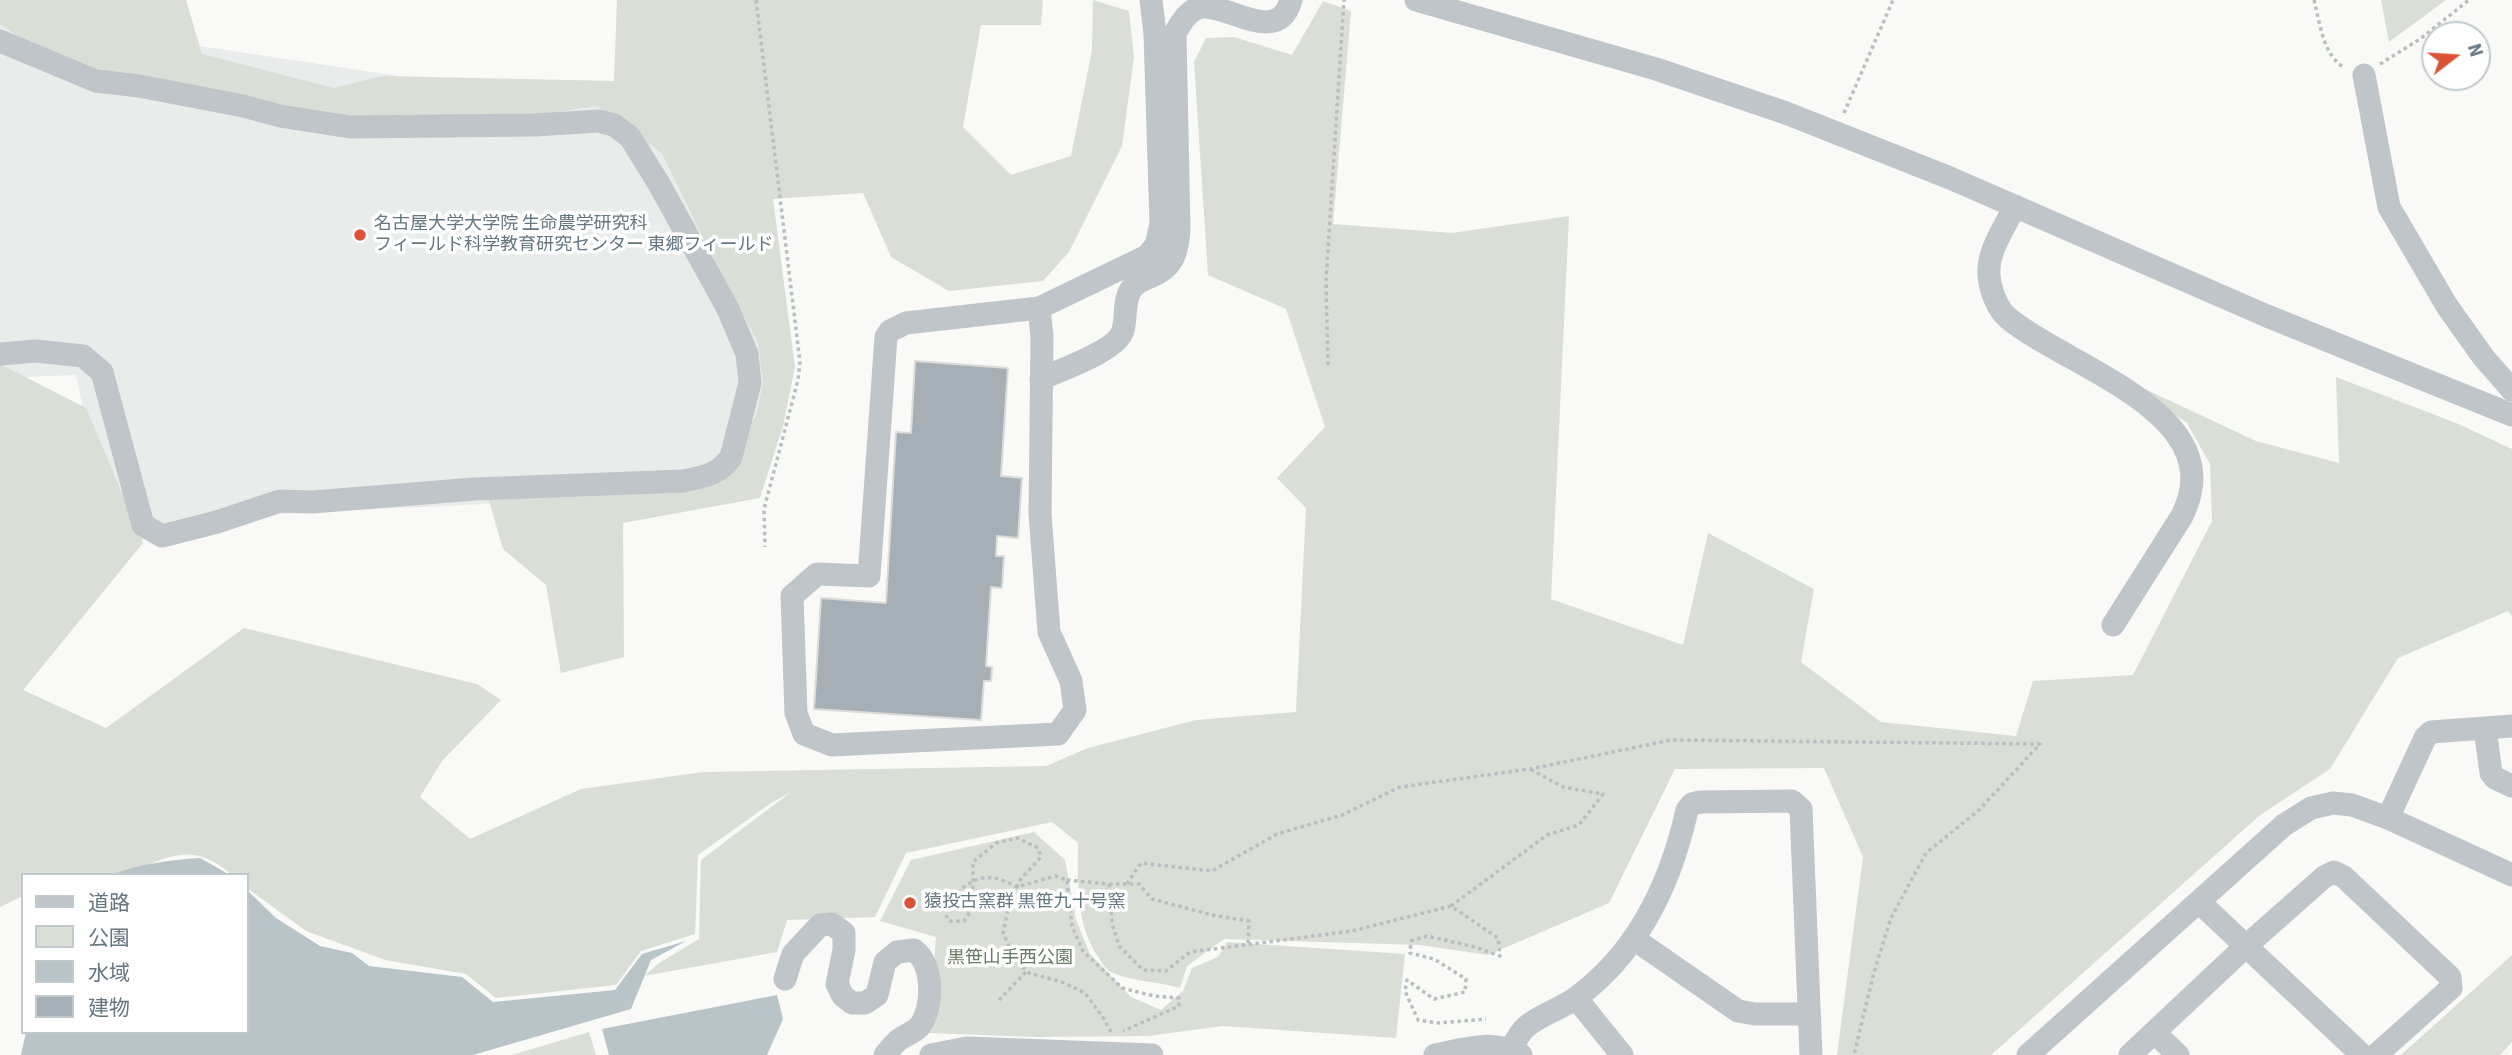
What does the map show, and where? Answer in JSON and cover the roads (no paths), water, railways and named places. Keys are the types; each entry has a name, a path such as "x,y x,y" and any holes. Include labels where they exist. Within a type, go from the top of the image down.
{"street":[{"path":"1039,308 1042,336 1040,514 1049,632 1071,681 1075,710 1058,734 832,745 804,734 796,713 792,596 817,574 869,576 886,337 890,331 906,323 1039,308 1147,256 1156,245 1161,224 1155,22 1151,0"},
{"path":"1041,379 1097,354 1119,339 1123,332 1128,295 1133,287 1165,270 1175,257 1179,231 1175,33 1182,22 1190,12 1201,7 1268,22 1281,15 1289,7 1291,0"},
{"path":"1416,0 1656,69 1835,132 2015,206 2267,316 2512,415"},
{"path":"0,41 96,81 139,86 280,116 350,127 535,125 598,121 614,125 630,137 728,309 747,354 750,383 731,457 716,473 704,477 682,481 475,489 312,502 280,501 162,536 143,525 102,372 83,356 36,351 0,354"},
{"path":"2364,75 2389,207 2447,306 2484,358 2512,390"},
{"path":"2015,206 1992,254 1989,272 1993,293 2006,317 2147,407 2177,432 2186,448 2192,471 2190,499 2182,516 2113,625"},
{"path":"2388,818 2429,734 2435,731 2512,726"},
{"path":"2486,728 2491,773 2495,778 2512,786"},
{"path":"1435,1055 1490,1045 1516,1052 1526,1026 1576,998 1604,973 1634,939 1670,872 1690,805 1700,802 1795,802 1801,809 1811,1055"},
{"path":"2028,1055 2284,825 2311,808 2342,803 2388,818 2512,875"},
{"path":"2130,1055 2246,946 2324,877 2334,872 2340,874 2450,977 2452,984 2451,988 2376,1055"},
{"path":"2199,902 2362,1055"},
{"path":"785,979 793,954 820,925 832,924 844,933 844,950 837,984 843,996 852,1003 865,1003 877,995 885,962 897,952 914,950 922,956 928,971 929,1008 918,1028 897,1041 885,1055"},
{"path":"1634,939 1738,1011 1755,1014 1809,1014"},
{"path":"1576,998 1622,1055"},
{"path":"2155,1033 2178,1055"},
{"path":"931,1055 967,1048 1118,1045 1152,1055"}],"water":[{"path":"200,858 226,873 116,873 155,863"},
{"path":"248,891 276,918 320,946 352,953 369,966 462,977 493,1002 615,990 642,954 686,941 651,960 631,1009 473,1055 21,1055 26,1034 248,1034"},
{"path":"777,995 783,1019 767,1055 609,1055 602,1029"}],"place":[{"name":"名古屋大学大学院 生命農学研究科 フィールド科学教育研究センター 東郷フィールド","path":"360,235"},
{"name":"猿投古窯群 黒笹九十号窯","path":"910,903"}],"park label":[{"name":"黒笹山手西公園","path":"1010,959"}]}
